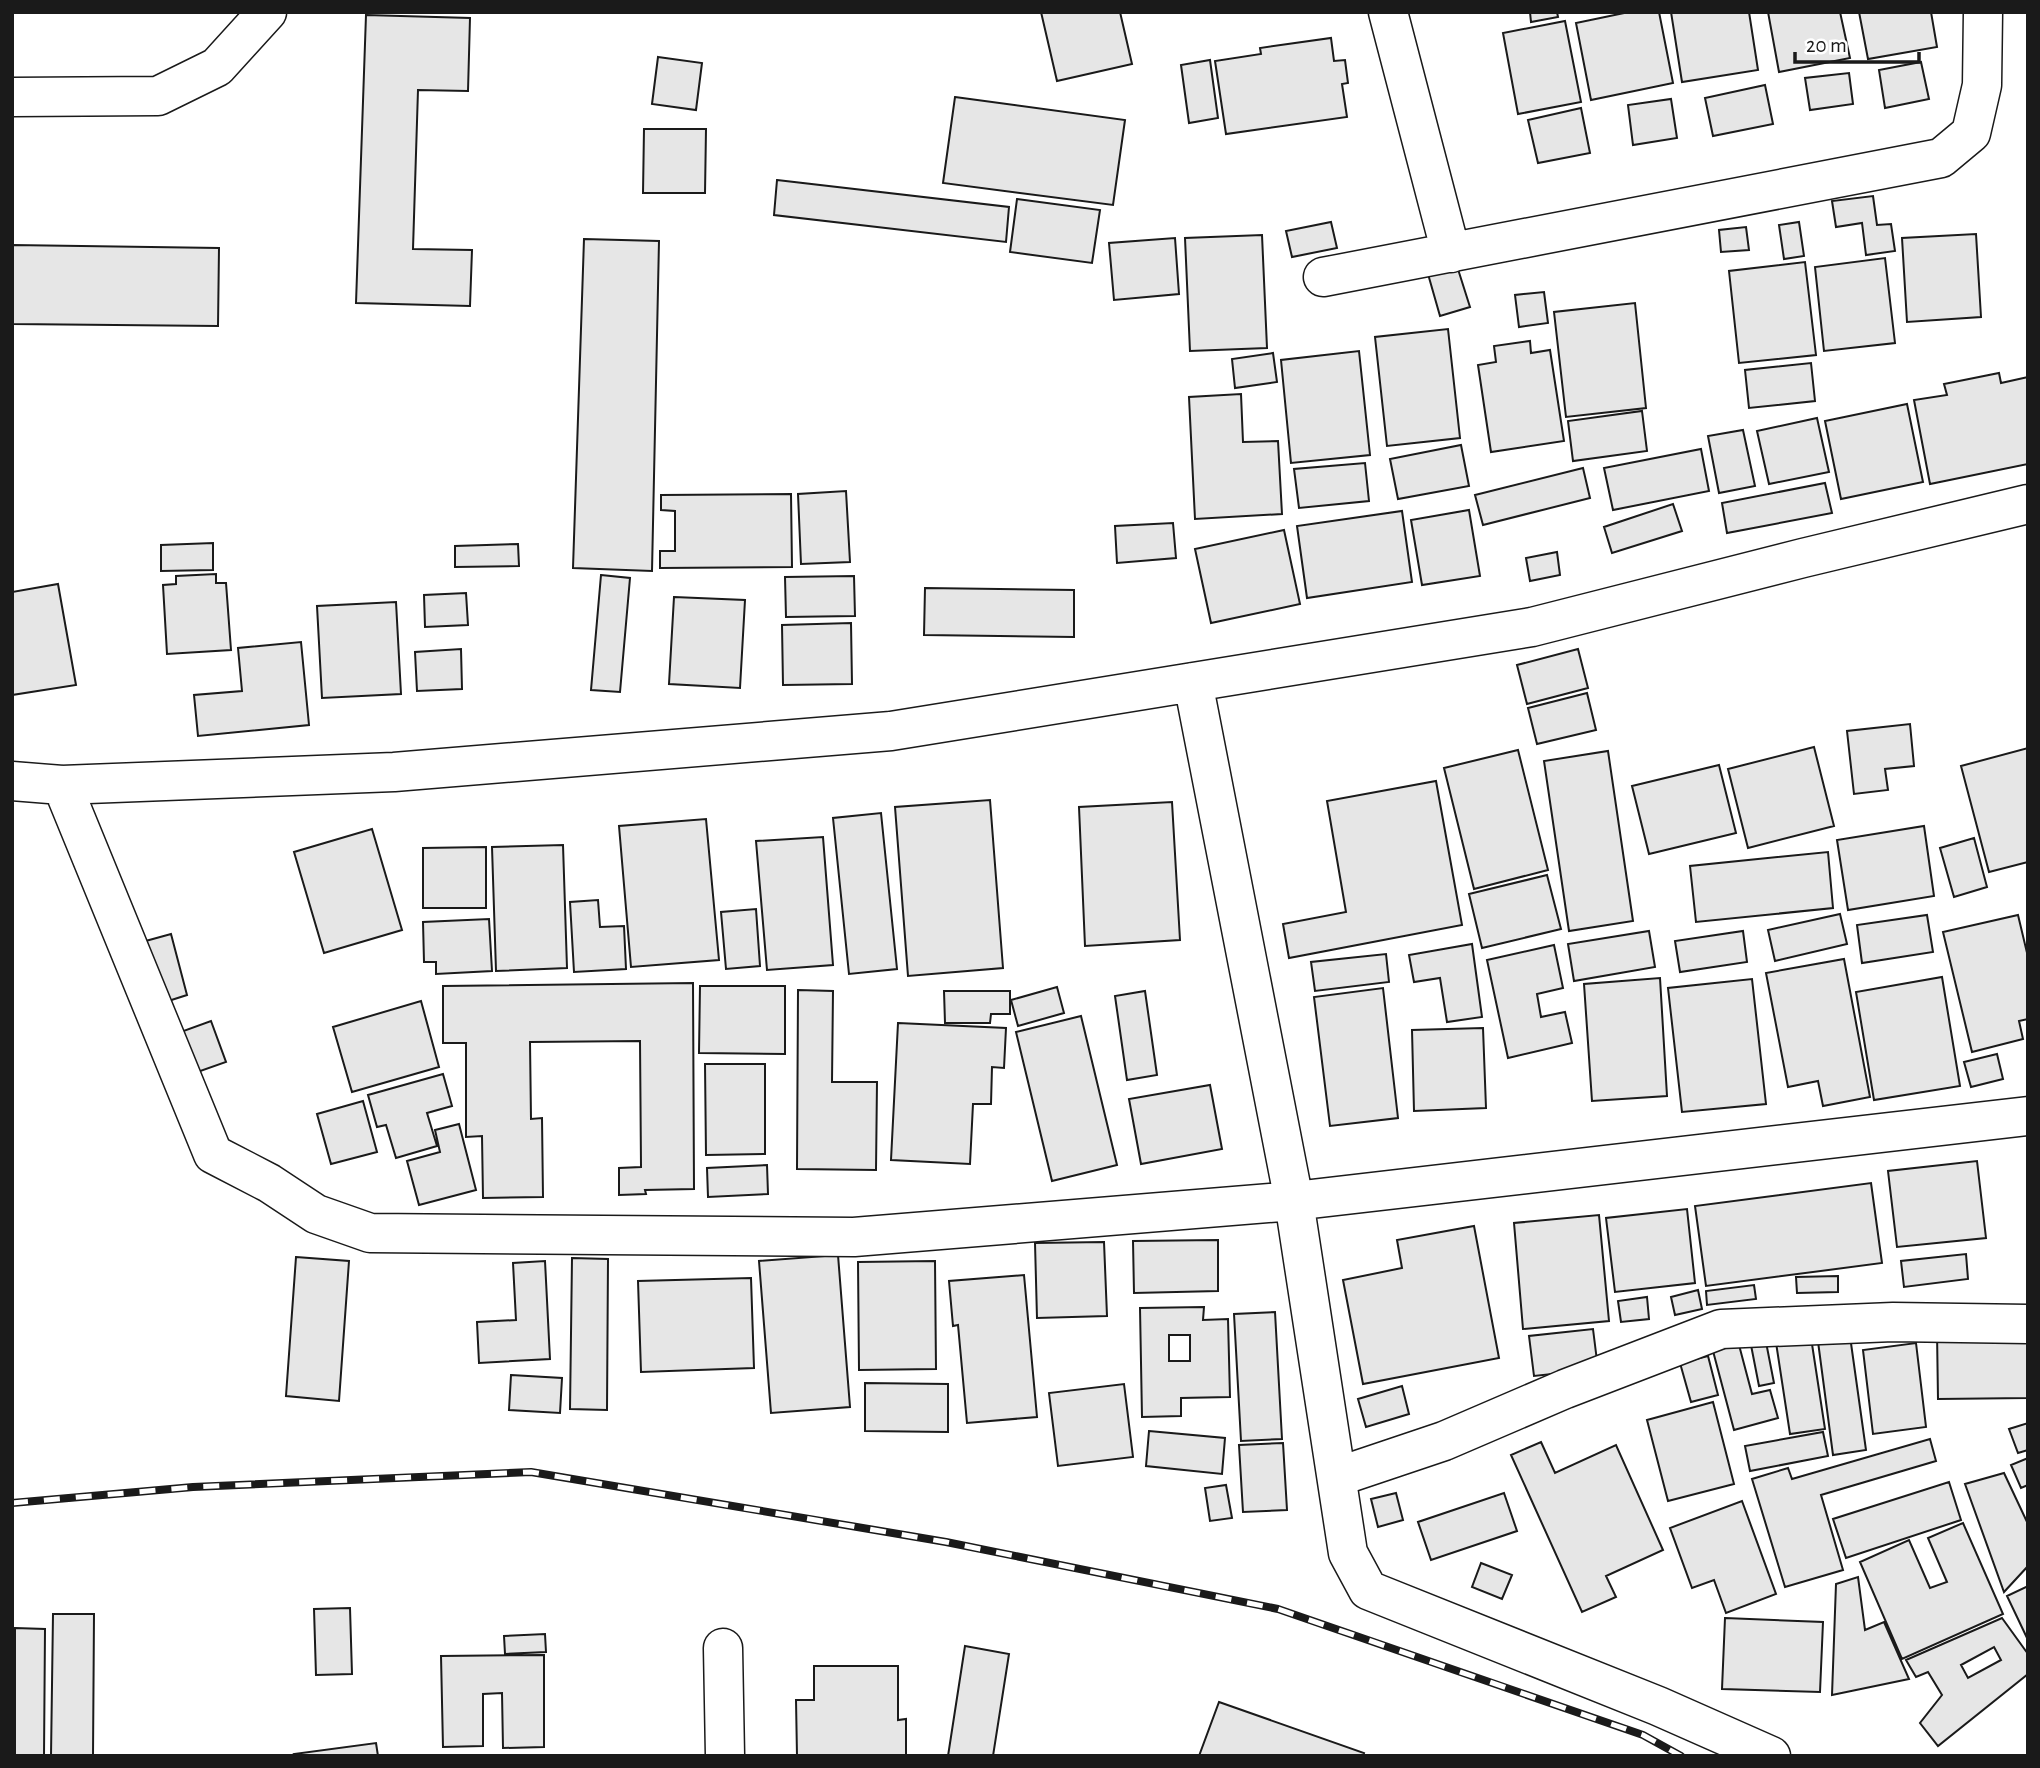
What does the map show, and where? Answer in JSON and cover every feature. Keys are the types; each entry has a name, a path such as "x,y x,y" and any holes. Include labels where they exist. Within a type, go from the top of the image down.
{"street":[{"path":"12,97 158,96 217,67 267,12"},
{"path":"1388,12 1451,253"},
{"path":"1323,277 1941,158 1971,133 1982,85 1983,12"},
{"path":"12,780 62,785 394,772 891,731 1532,627 2028,504"},
{"path":"1193,682 1294,1202 1349,1553 1368,1590 1658,1706 1771,1756"},
{"path":"62,785 213,1154 269,1183 316,1214 370,1233 854,1237 1294,1202 2028,1116"},
{"path":"1336,1477 1444,1441 1721,1329 1894,1322 2028,1324"},
{"path":"723,1648 725,1756"}],"building":[{"path":"1041,12 1120,12 1132,64 1057,81"},
{"path":"1530,12 1557,12 1558,17 1531,22"},
{"path":"1629,12 1659,12 1673,83 1591,100 1576,23"},
{"path":"1671,12 1749,12 1758,70 1682,82"},
{"path":"1768,12 1840,12 1850,58 1779,72"},
{"path":"1859,12 1931,12 1937,47 1868,59"},
{"path":"366,15 470,18 468,91 418,90 413,249 472,250 470,306 356,303"},
{"path":"1565,21 1581,102 1518,114 1503,33"},
{"path":"1331,38 1334,61 1345,60 1348,83 1342,84 1347,117 1226,134 1215,61 1261,54 1260,48"},
{"path":"658,57 702,63 696,110 652,104"},
{"path":"1210,60 1218,118 1189,123 1181,65"},
{"path":"1921,62 1929,99 1885,108 1879,70"},
{"path":"1849,73 1853,104 1810,110 1805,78"},
{"path":"1765,85 1773,124 1713,136 1705,98"},
{"path":"955,97 1125,120 1113,205 943,183"},
{"path":"1671,99 1677,138 1633,145 1628,105"},
{"path":"1581,108 1590,153 1538,163 1528,120"},
{"path":"644,129 706,129 705,193 643,193"},
{"path":"777,180 1009,207 1006,242 774,215"},
{"path":"1873,196 1877,225 1891,224 1895,251 1866,255 1862,223 1836,227 1832,201"},
{"path":"1017,199 1100,210 1092,263 1010,252"},
{"path":"1331,222 1337,248 1292,257 1286,231"},
{"path":"1799,222 1804,256 1784,259 1779,225"},
{"path":"1746,227 1749,250 1721,252 1719,230"},
{"path":"1976,234 1981,317 1907,322 1902,238"},
{"path":"1262,235 1267,348 1190,351 1185,238"},
{"path":"1175,238 1179,294 1114,300 1109,243"},
{"path":"584,239 659,241 652,571 573,568"},
{"path":"12,245 219,248 218,326 12,324"},
{"path":"1885,258 1895,343 1824,351 1815,267"},
{"path":"1805,262 1816,355 1739,363 1729,271"},
{"path":"1457,266 1470,307 1440,316 1428,274"},
{"path":"1544,292 1548,323 1519,327 1515,295"},
{"path":"1635,303 1646,408 1566,417 1554,312"},
{"path":"1448,329 1460,438 1387,446 1375,337"},
{"path":"1530,341 1531,353 1550,350 1564,441 1491,452 1478,365 1496,362 1494,346"},
{"path":"1359,351 1370,455 1291,463 1281,360"},
{"path":"1273,353 1277,382 1235,388 1232,359"},
{"path":"1811,363 1815,401 1749,408 1745,370"},
{"path":"1999,373 2001,383 2028,377 2028,464 1930,484 1914,400 1947,395 1944,384"},
{"path":"1241,394 1243,442 1278,441 1282,514 1195,519 1189,397"},
{"path":"1907,404 1923,482 1841,499 1825,421"},
{"path":"1642,411 1647,451 1573,461 1568,421"},
{"path":"1817,418 1829,472 1769,484 1757,431"},
{"path":"1743,430 1755,486 1719,493 1708,436"},
{"path":"1461,445 1469,486 1398,499 1390,459"},
{"path":"1701,449 1709,491 1613,510 1604,468"},
{"path":"1365,463 1369,501 1299,508 1294,469"},
{"path":"1583,468 1590,498 1483,525 1475,495"},
{"path":"1825,483 1832,513 1727,533 1722,503"},
{"path":"846,491 850,562 801,564 798,494"},
{"path":"791,494 792,567 660,568 660,551 675,551 675,511 661,510 661,495"},
{"path":"1673,504 1682,531 1612,553 1604,527"},
{"path":"1469,510 1480,576 1422,585 1411,520"},
{"path":"1402,511 1412,582 1307,598 1297,526"},
{"path":"1173,523 1176,558 1117,563 1115,526"},
{"path":"1284,530 1300,604 1211,623 1195,549"},
{"path":"213,543 213,570 161,571 161,545"},
{"path":"518,544 519,566 455,567 455,546"},
{"path":"1557,552 1560,575 1530,581 1526,558"},
{"path":"216,574 216,583 226,583 231,650 167,654 163,585 176,584 176,576"},
{"path":"601,575 630,578 620,692 591,690"},
{"path":"854,576 855,616 786,617 785,577"},
{"path":"58,584 76,685 12,695 12,592"},
{"path":"925,588 1074,590 1074,637 924,635"},
{"path":"466,593 468,625 425,627 424,595"},
{"path":"674,597 745,600 740,688 669,684"},
{"path":"396,602 401,694 322,698 317,606"},
{"path":"851,623 852,684 783,685 782,625"},
{"path":"301,642 309,725 198,736 194,695 242,691 238,648"},
{"path":"461,649 462,689 417,691 415,652"},
{"path":"1578,649 1588,688 1527,704 1517,665"},
{"path":"1587,693 1596,730 1537,744 1528,708"},
{"path":"1910,724 1914,766 1885,769 1888,790 1854,794 1847,731"},
{"path":"1814,747 1834,826 1748,848 1728,769"},
{"path":"2028,748 2028,862 1989,872 1961,766"},
{"path":"1518,750 1548,870 1474,889 1444,768"},
{"path":"1608,751 1633,921 1569,931 1544,761"},
{"path":"1719,765 1736,833 1649,854 1632,786"},
{"path":"1436,781 1462,925 1289,958 1283,924 1346,912 1327,801"},
{"path":"990,800 1003,968 908,976 895,807"},
{"path":"1172,802 1180,940 1085,946 1079,807"},
{"path":"881,813 897,969 849,974 833,818"},
{"path":"706,819 719,960 631,967 619,826"},
{"path":"1924,826 1934,896 1848,910 1837,840"},
{"path":"372,829 402,930 324,953 294,852"},
{"path":"823,837 833,965 767,970 756,841"},
{"path":"1974,838 1987,887 1954,897 1940,848"},
{"path":"563,845 567,968 496,971 492,847"},
{"path":"486,847 486,908 423,908 423,848"},
{"path":"1828,852 1833,908 1696,922 1690,866"},
{"path":"1547,875 1561,929 1482,948 1469,894"},
{"path":"598,900 600,927 624,926 626,969 574,972 570,902"},
{"path":"756,909 760,966 726,969 721,912"},
{"path":"1840,914 1847,944 1775,961 1768,930"},
{"path":"1927,915 1933,952 1862,963 1857,925"},
{"path":"2018,915 2028,957 2028,1019 2019,1021 2023,1039 1972,1052 1943,932"},
{"path":"489,919 492,971 436,974 436,962 424,962 423,922"},
{"path":"1649,931 1655,967 1574,981 1568,944"},
{"path":"1743,931 1747,962 1680,972 1675,941"},
{"path":"171,934 187,995 159,1004 142,942"},
{"path":"1472,944 1482,1017 1447,1022 1440,978 1414,982 1409,955"},
{"path":"1554,945 1563,988 1537,994 1541,1017 1565,1012 1572,1043 1508,1058 1487,960"},
{"path":"1386,954 1389,982 1315,991 1311,962"},
{"path":"1844,959 1870,1097 1823,1106 1818,1081 1788,1087 1766,973"},
{"path":"1942,977 1960,1086 1874,1100 1856,992"},
{"path":"1660,978 1667,1096 1592,1101 1584,984"},
{"path":"1752,979 1766,1104 1682,1112 1668,988"},
{"path":"693,983 694,1189 645,1190 646,1194 619,1195 619,1168 641,1167 640,1041 530,1042 531,1119 542,1118 543,1197 483,1198 482,1136 466,1137 466,1043 443,1043 443,986"},
{"path":"700,986 785,986 785,1054 699,1053"},
{"path":"1057,987 1064,1013 1018,1026 1011,1000"},
{"path":"1383,988 1398,1118 1330,1126 1314,997"},
{"path":"798,990 833,991 832,1082 877,1082 876,1170 797,1169"},
{"path":"944,991 1010,991 1010,1014 991,1014 990,1023 945,1023"},
{"path":"1145,991 1157,1075 1127,1080 1115,996"},
{"path":"421,1001 439,1067 352,1092 333,1027"},
{"path":"1081,1016 1117,1165 1052,1181 1016,1032"},
{"path":"211,1021 226,1062 189,1075 175,1034"},
{"path":"898,1023 1006,1028 1004,1068 992,1067 991,1104 973,1104 970,1164 891,1160"},
{"path":"1483,1028 1486,1108 1414,1111 1412,1030"},
{"path":"1997,1054 2003,1079 1971,1087 1964,1062"},
{"path":"705,1064 765,1064 765,1154 706,1155"},
{"path":"443,1074 452,1106 427,1113 437,1146 396,1158 386,1125 377,1127 368,1095"},
{"path":"1210,1085 1222,1149 1141,1164 1129,1099"},
{"path":"363,1101 377,1152 331,1164 317,1114"},
{"path":"459,1124 476,1190 419,1205 407,1161 440,1152 435,1130"},
{"path":"1977,1161 1986,1238 1897,1247 1888,1171"},
{"path":"767,1165 768,1194 708,1197 707,1168"},
{"path":"1871,1183 1882,1263 1706,1286 1695,1206"},
{"path":"1687,1209 1695,1283 1615,1292 1606,1218"},
{"path":"1599,1215 1609,1321 1523,1329 1514,1223"},
{"path":"1474,1226 1499,1358 1363,1384 1343,1280 1402,1268 1397,1240"},
{"path":"1218,1240 1218,1291 1134,1293 1133,1241"},
{"path":"1104,1242 1107,1316 1037,1318 1035,1243"},
{"path":"1966,1254 1968,1279 1904,1287 1901,1261"},
{"path":"838,1255 850,1407 771,1413 759,1261"},
{"path":"296,1257 349,1261 339,1401 286,1396"},
{"path":"572,1258 608,1259 607,1410 570,1409"},
{"path":"545,1261 550,1359 479,1363 477,1322 516,1320 513,1263"},
{"path":"935,1261 936,1369 859,1370 858,1262"},
{"path":"1024,1275 1037,1417 967,1423 958,1325 953,1326 949,1281"},
{"path":"1838,1276 1838,1292 1797,1293 1796,1277"},
{"path":"751,1278 754,1368 641,1372 638,1281"},
{"path":"1754,1285 1756,1299 1707,1305 1706,1291"},
{"path":"1698,1290 1702,1309 1675,1315 1671,1297"},
{"path":"1647,1297 1649,1319 1621,1322 1618,1301"},
{"path":"1204,1307 1203,1320 1228,1319 1230,1397 1181,1398 1181,1416 1142,1417 1140,1308","holes":["1169,1335 1190,1335 1190,1361 1169,1361"]},
{"path":"1275,1312 1282,1439 1241,1441 1234,1314"},
{"path":"1593,1329 1598,1369 1534,1376 1529,1336"},
{"path":"1849,1329 1866,1450 1833,1455 1817,1334"},
{"path":"1810,1331 1825,1429 1790,1434 1775,1336"},
{"path":"1937,1332 2028,1335 2028,1398 1938,1399"},
{"path":"1765,1337 1774,1383 1759,1386 1750,1340"},
{"path":"1916,1343 1926,1427 1873,1434 1863,1350"},
{"path":"1739,1345 1752,1394 1770,1390 1778,1418 1734,1430 1713,1351"},
{"path":"1708,1356 1718,1395 1691,1402 1680,1363"},
{"path":"511,1375 562,1378 560,1413 509,1410"},
{"path":"865,1383 948,1384 948,1432 865,1431"},
{"path":"1124,1384 1133,1457 1058,1466 1049,1393"},
{"path":"1402,1386 1409,1414 1366,1427 1358,1399"},
{"path":"1713,1402 1734,1484 1668,1501 1647,1420"},
{"path":"2028,1423 2028,1450 2018,1453 2009,1429"},
{"path":"1149,1431 1225,1438 1222,1474 1146,1466"},
{"path":"1823,1432 1828,1456 1750,1471 1745,1446"},
{"path":"1930,1439 1936,1461 1821,1495 1843,1570 1785,1587 1752,1479 1788,1468 1792,1479"},
{"path":"1541,1442 1555,1473 1616,1445 1663,1550 1606,1576 1616,1597 1582,1612 1511,1455"},
{"path":"1283,1443 1287,1510 1243,1512 1239,1445"},
{"path":"2028,1458 2028,1485 2021,1488 2011,1465"},
{"path":"2004,1473 2028,1524 2028,1566 2004,1592 1965,1484"},
{"path":"1949,1482 1961,1520 1846,1558 1833,1519"},
{"path":"1226,1485 1232,1518 1210,1521 1205,1488"},
{"path":"1396,1493 1403,1520 1378,1527 1371,1499"},
{"path":"1504,1493 1517,1531 1431,1560 1418,1522"},
{"path":"1742,1501 1776,1594 1726,1613 1714,1580 1692,1588 1670,1528"},
{"path":"1963,1523 2003,1614 1902,1659 1860,1562 1909,1540 1930,1588 1947,1582 1928,1538"},
{"path":"1481,1563 1512,1575 1502,1599 1472,1587"},
{"path":"1858,1577 1865,1630 1884,1622 1909,1679 1832,1695 1836,1584"},
{"path":"2028,1586 2028,1640 2007,1596"},
{"path":"350,1608 352,1674 316,1675 314,1609"},
{"path":"53,1614 94,1614 93,1756 51,1756"},
{"path":"1725,1618 1823,1622 1820,1692 1722,1689"},
{"path":"2002,1618 2028,1654 2028,1674 1938,1746 1920,1723 1942,1695 1928,1672 1916,1677 1906,1660","holes":["1994,1647 2001,1660 1968,1678 1961,1665"]},
{"path":"15,1628 45,1629 44,1756 15,1756"},
{"path":"545,1634 546,1652 505,1654 504,1636"},
{"path":"965,1646 1009,1654 993,1756 948,1756"},
{"path":"544,1655 544,1747 503,1748 502,1693 483,1694 483,1746 443,1747 441,1656"},
{"path":"814,1666 898,1666 898,1720 906,1719 906,1756 797,1756 796,1700 814,1700"},
{"path":"1219,1702 1364,1753 1363,1756 1199,1756"},
{"path":"376,1743 378,1756 294,1754"}],"railway":[{"path":"12,1503 193,1487 531,1472 946,1542 1278,1609 1643,1735 1681,1756"}]}
